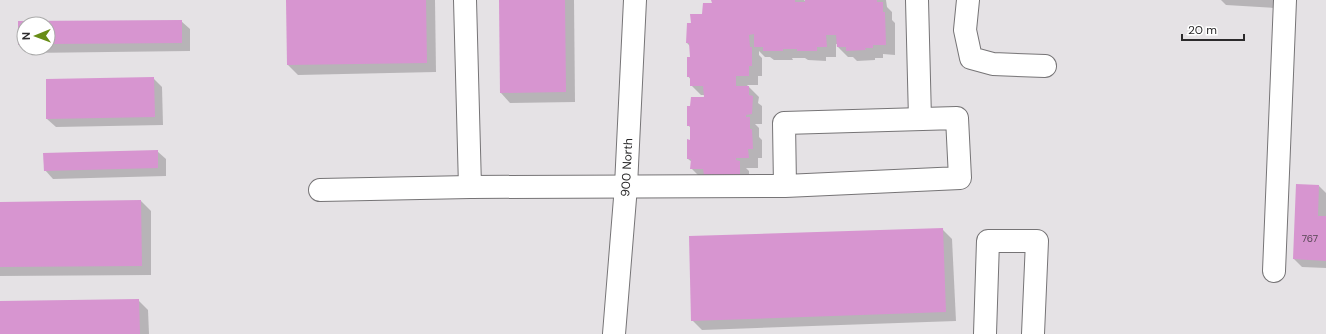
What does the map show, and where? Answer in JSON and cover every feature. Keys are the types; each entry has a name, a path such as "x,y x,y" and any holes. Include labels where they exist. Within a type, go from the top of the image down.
{"street":[{"path":"465,0 470,187"},
{"name":"900 North","path":"614,334 626,186 635,0"},
{"path":"917,0 920,119"},
{"path":"968,0 965,30 971,58 993,64 1045,66"},
{"path":"1274,271 1285,0"},
{"path":"320,190 470,187 785,186 960,178 957,118 784,123 785,186"},
{"path":"985,334 988,241 1038,241 1033,334"}],"building":[{"path":"286,0 426,0 427,63 287,65"},
{"path":"499,0 565,0 566,92 500,93"},
{"path":"711,0 795,0 795,2 805,2 805,0 877,0 877,2 883,2 883,12 885,12 886,45 873,45 873,48 865,48 866,50 846,51 846,47 837,47 836,35 826,35 827,47 817,47 817,51 783,49 783,51 763,51 763,47 754,47 754,34 749,35 750,47 752,47 752,66 749,66 749,76 736,76 736,86 749,86 749,95 753,96 752,114 746,115 746,117 750,117 753,149 748,149 749,158 736,158 736,160 740,161 740,176 714,176 714,174 704,175 703,169 690,169 691,159 687,159 687,139 690,140 690,126 687,126 687,106 690,106 691,97 704,97 703,86 690,86 690,77 687,77 687,57 690,57 689,43 686,43 687,23 691,23 690,14 702,14 703,3 712,3"},
{"path":"182,20 182,43 56,44 56,21"},
{"path":"154,77 155,117 46,119 46,79"},
{"path":"158,150 158,168 44,171 43,153"},
{"path":"1296,184 1319,185 1318,216 1326,216 1326,261 1293,259"},
{"path":"141,200 142,266 0,267 0,202"},
{"path":"943,228 946,312 691,321 689,236"},
{"path":"139,299 140,334 0,334 0,301"}]}
